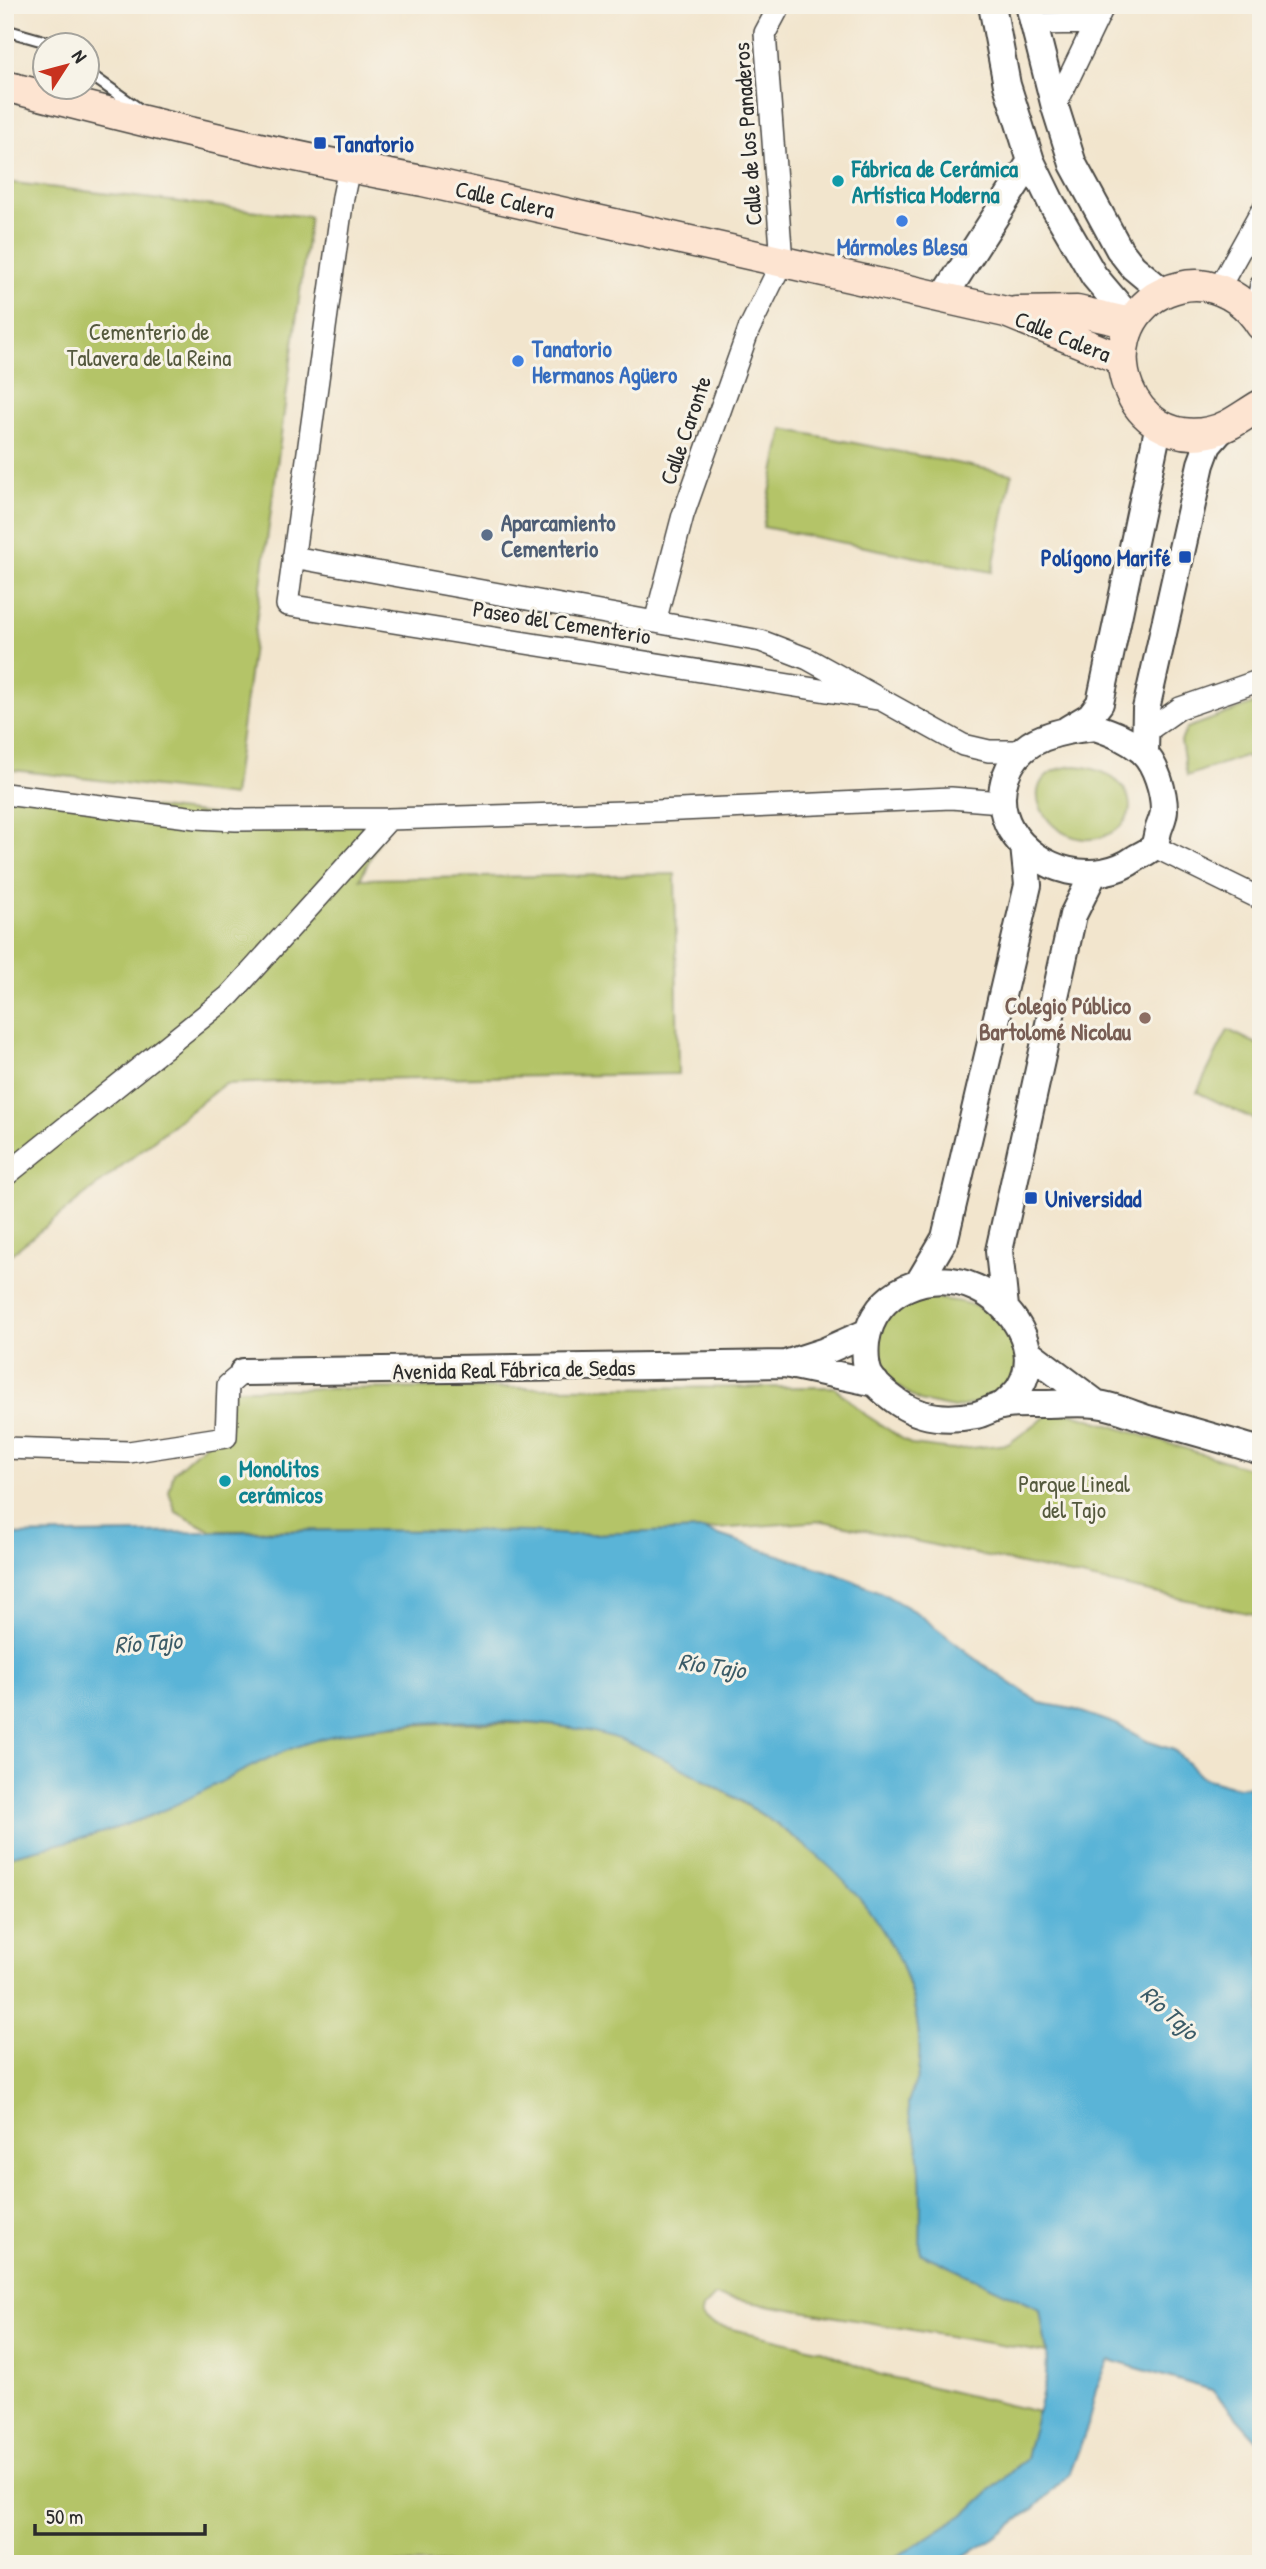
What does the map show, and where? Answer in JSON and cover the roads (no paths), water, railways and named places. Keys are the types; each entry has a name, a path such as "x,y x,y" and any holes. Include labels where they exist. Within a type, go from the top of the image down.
{"main road":[{"name":"Calle Calera","path":"5,86 32,90"},
{"name":"Calle Calera","path":"87,102 164,126 349,168 423,181 1006,312 1121,359"},
{"name":"Calle Calera","path":"1159,424 1146,415 1128,390 1123,375 1121,359 1131,322 1145,304 1163,292 1181,286 1219,288"},
{"path":"1219,288 1239,299 1258,320"},
{"name":"Calle Calera","path":"1006,312 1077,311 1131,322"},
{"path":"1159,424 1174,430 1206,433 1222,429 1256,405"}],"street":[{"name":"Calle de los Panaderos","path":"780,5 765,33 782,262"},
{"path":"992,5 1007,85 1031,161 1051,202 1094,276 1131,322"},
{"path":"1055,107 1099,14 1031,15 1055,107 1073,164 1119,249 1133,267 1163,292"},
{"path":"943,298 1031,161"},
{"name":"Paseo del Cementerio","path":"349,168 287,605 877,699"},
{"path":"1219,288 1261,212"},
{"name":"Calle Caronte","path":"656,622 683,515 749,329 782,262"},
{"path":"1258,320 1261,285"},
{"path":"1066,730 1090,716 1100,704 1159,424"},
{"path":"1144,744 1096,727 1066,730 1040,738 1022,751 1005,773 1001,802 1010,828 1024,846 1056,869 1093,875 1124,867 1153,846 1164,812 1160,783 1144,744 1146,709 1201,464 1208,444 1222,429"},
{"name":"Paseo del Cementerio","path":"293,557 761,641 808,659 963,745 989,751 1022,751"},
{"path":"1144,744 1180,708 1261,680"},
{"path":"5,794 196,818 389,819 951,798 1001,802"},
{"path":"5,1176 229,996 389,819"},
{"path":"919,1282 945,1238 1028,885 1024,846"},
{"path":"1153,846 1261,899"},
{"path":"1005,1307 999,1251 1073,915 1093,875"},
{"path":"876,1384 868,1372 865,1355 868,1332 878,1309 896,1293 919,1282 940,1279 962,1282 983,1291 1005,1307 1020,1327 1028,1352 1027,1370 1020,1389 1002,1406"},
{"name":"Avenida Real Fábrica de Sedas","path":"785,1364 825,1351 868,1332"},
{"name":"Avenida Real Fábrica de Sedas","path":"1028,1352 1097,1404"},
{"name":"Avenida Real Fábrica de Sedas","path":"243,1372 785,1364 876,1384 900,1404 923,1416 978,1415 1002,1406 1097,1404 1261,1451"},
{"path":"5,1448 129,1452 226,1437 228,1385 243,1372"}],"lane":[{"path":"5,30 32,38"},
{"path":"102,83 164,126"}],"water":[{"name":"Río Tajo","path":"350,1530 569,1535 704,1530 836,1574 880,1592 917,1613 984,1665 1040,1703 1073,1709 1116,1724 1147,1741 1174,1750 1203,1778 1236,1787 1261,1786 1261,2444 1212,2390 1109,2360 1096,2389 1088,2425 1070,2473 1038,2505 991,2540 951,2564 882,2564 970,2510 1026,2458 1046,2378 1047,2353 1040,2309 920,2253 919,2161 908,2104 918,2073 917,2018 901,1965 866,1907 845,1882 795,1837 710,1783 648,1751 622,1740 579,1729 510,1722 436,1722 366,1729 292,1748 129,1824 5,1857 5,1535"}],"place":[{"name":"Tanatorio","path":"320,143"},
{"name":"Fábrica de Cerámica Artística Moderna","path":"838,181"},
{"name":"Mármoles Blesa","path":"902,221"},
{"name":"Tanatorio Hermanos Agüero","path":"518,361"},
{"name":"Aparcamiento Cementerio","path":"487,535"},
{"name":"Polígono Marifé","path":"1185,557"},
{"name":"Colegio Público Bartolomé Nicolau","path":"1145,1018"},
{"name":"Universidad","path":"1031,1198"},
{"name":"Monolitos cerámicos","path":"225,1481"}],"park label":[{"name":"Cementerio de Talavera de la Reina","path":"149,344"},
{"name":"Parque Lineal del Tajo","path":"1074,1496"}]}
